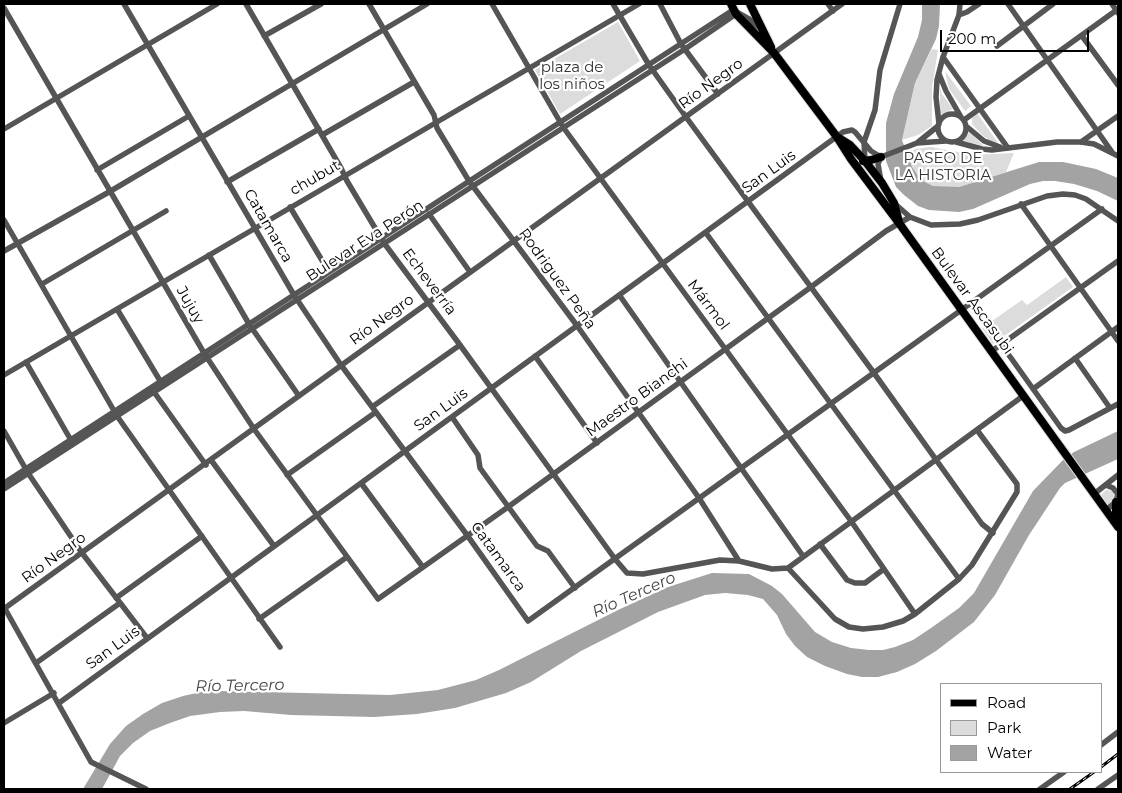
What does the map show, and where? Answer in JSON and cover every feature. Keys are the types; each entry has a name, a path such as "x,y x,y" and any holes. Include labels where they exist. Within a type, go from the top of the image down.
{"main road":[{"path":"750,4 774,53"},
{"path":"734,9 774,53 837,137 850,145 865,161 894,203 899,222"},
{"name":"Bulevar Ascasubi","path":"837,137 843,148 899,222 1117,525"},
{"path":"843,148 856,160 865,161 881,156"},
{"path":"1117,525 1118,497"}],"street":[{"name":"Catamarca","path":"124,4 295,297 341,365 528,621 575,588"},
{"path":"4,129 217,4"},
{"name":"Echeverría","path":"246,4 383,241 615,560 627,573 643,574 720,560 739,561 772,569 788,568"},
{"path":"264,36 321,4"},
{"name":"Rodriguez Peña","path":"369,4 434,115 437,128 471,184 578,327 699,498 739,561"},
{"path":"4,251 109,192 427,4"},
{"name":"Mármol","path":"492,4 562,124 662,265 726,349 851,521 915,614"},
{"path":"613,4 650,67 982,524 993,533"},
{"name":"chubut","path":"4,375 639,4"},
{"path":"660,4 683,46 718,94"},
{"path":"828,4 833,11"},
{"name":"Río Negro","path":"4,608 842,4"},
{"path":"865,161 864,142 875,110 880,70 900,4"},
{"path":"947,141 940,135 936,88 943,57 959,15 960,4"},
{"path":"959,15 979,4"},
{"path":"1008,4 1112,152"},
{"path":"997,46 1053,4"},
{"path":"964,121 1118,11 1112,4"},
{"name":"Jujuy","path":"4,8 132,232 205,355 254,429 378,599"},
{"path":"734,9 764,32"},
{"name":"Bulevar Eva Perón","path":"4,483 27,471 471,184 683,46 734,9"},
{"path":"1082,36 1118,85"},
{"path":"943,57 980,108 1005,148"},
{"path":"939,72 946,91 964,121 965,134 956,142"},
{"path":"322,135 414,82"},
{"path":"917,143 939,125 944,116 953,114 964,121 984,141 1005,148"},
{"path":"97,170 189,116"},
{"path":"1081,142 1118,116"},
{"path":"227,182 318,129"},
{"path":"837,137 843,132 852,130 858,134 871,151 881,156 917,143 947,141 982,150 1057,142 1081,142 1094,144 1118,156"},
{"name":"San Luis","path":"59,703 837,137"},
{"path":"881,156 878,164 882,183"},
{"name":"Bulevar Eva Perón","path":"295,297 329,272 429,214 471,184"},
{"path":"894,203 910,217 931,225 960,224 978,220 1047,196 1063,194 1081,197 1118,221"},
{"path":"1021,204 1118,341"},
{"path":"290,207 329,272"},
{"path":"452,416 478,455 480,468 538,546 548,551 575,588 1102,209"},
{"path":"42,284 166,211"},
{"path":"429,214 470,272"},
{"name":"Maestro Bianchi","path":"378,599 597,443 899,222 910,217"},
{"path":"4,220 116,413 280,647"},
{"path":"706,233 959,579"},
{"path":"209,255 251,326 299,396"},
{"path":"992,351 1118,261"},
{"path":"620,296 803,556"},
{"path":"117,308 162,383"},
{"path":"1033,389 1118,327"},
{"path":"1001,344 1065,431 1118,404"},
{"path":"287,475 460,345"},
{"path":"535,356 597,443"},
{"path":"1074,358 1110,408"},
{"path":"26,362 72,442"},
{"name":"Bulevar Eva Perón","path":"116,413 154,392 162,383"},
{"path":"154,392 206,464"},
{"path":"976,430 1017,484 1018,488 993,533 972,565 959,579 915,614 903,621 883,627 864,629 849,627 835,620 788,568 893,490 1023,396"},
{"path":"4,431 27,471 82,553 147,638"},
{"path":"211,460 274,546"},
{"name":"Bulevar Eva Perón","path":"4,489 27,471"},
{"path":"1094,494 1118,475"},
{"path":"361,483 422,566"},
{"path":"1106,485 1113,488 1118,497 1106,510"},
{"path":"36,663 202,536"},
{"path":"820,544 847,580 860,583 865,582 884,569"},
{"path":"260,619 347,557"},
{"path":"4,608 54,693 91,762 146,789"},
{"path":"4,723 54,693"},
{"path":"1102,744 1118,732"},
{"path":"1040,789 1063,773"},
{"path":"1098,789 1118,775"}],"green space":[{"name":"plaza de los niños","path":"618,22 640,61 560,114 535,70"},
{"path":"932,49 938,50 932,88 932,126 918,135 902,140 915,83"},
{"path":"945,71 971,106 965,111 949,89"},
{"path":"940,87 942,94 953,109 940,115"},
{"path":"977,113 998,143 991,142 972,124 972,118"},
{"path":"969,132 984,146 963,141"},
{"name":"PASEO DE LA HISTORIA","path":"931,147 974,155 1014,153 1006,172 959,187 933,186 921,180 912,167 907,155 915,149"},
{"path":"1066,277 1073,287 993,344 982,328 1022,300 1027,305"},
{"path":"1106,490 1112,491 1115,495 1115,500 1108,505 1101,495"}],"water":[{"path":"922,4 940,4 939,26 936,39 915,83 902,140 912,167 921,180 933,186 959,187 1039,162 1063,162 1096,169 1118,178 1118,201 1097,191 1074,184 1043,181 1030,184 973,209 959,212 929,210 918,206 896,187 886,161 886,123 894,94 918,37 922,20"},
{"path":"1118,431 1118,459 1065,483 1060,488 1029,535 995,595 974,622 936,651 897,672 878,677 862,677 825,666 807,657 795,646 786,634 777,615 763,599 748,595 725,593 705,595 658,612 581,651 531,682 506,693 455,708 417,714 374,717 291,715 244,711 190,716 150,731 133,743 120,756 102,789 83,789 110,744 126,726 162,703 201,692 219,691 390,695 438,690 476,680 668,587 712,573 749,574 772,586 782,594 815,632 832,642 851,648 869,650 883,650 895,647 913,640 931,628 959,608 974,593 1033,491 1063,460 1074,452"}],"railway":[{"path":"1102,766 1118,754"},
{"path":"1070,789 1093,773"}],"water label":[{"name":"Río Tercero","path":"634,595"},
{"name":"Río Tercero","path":"240,686"}]}
